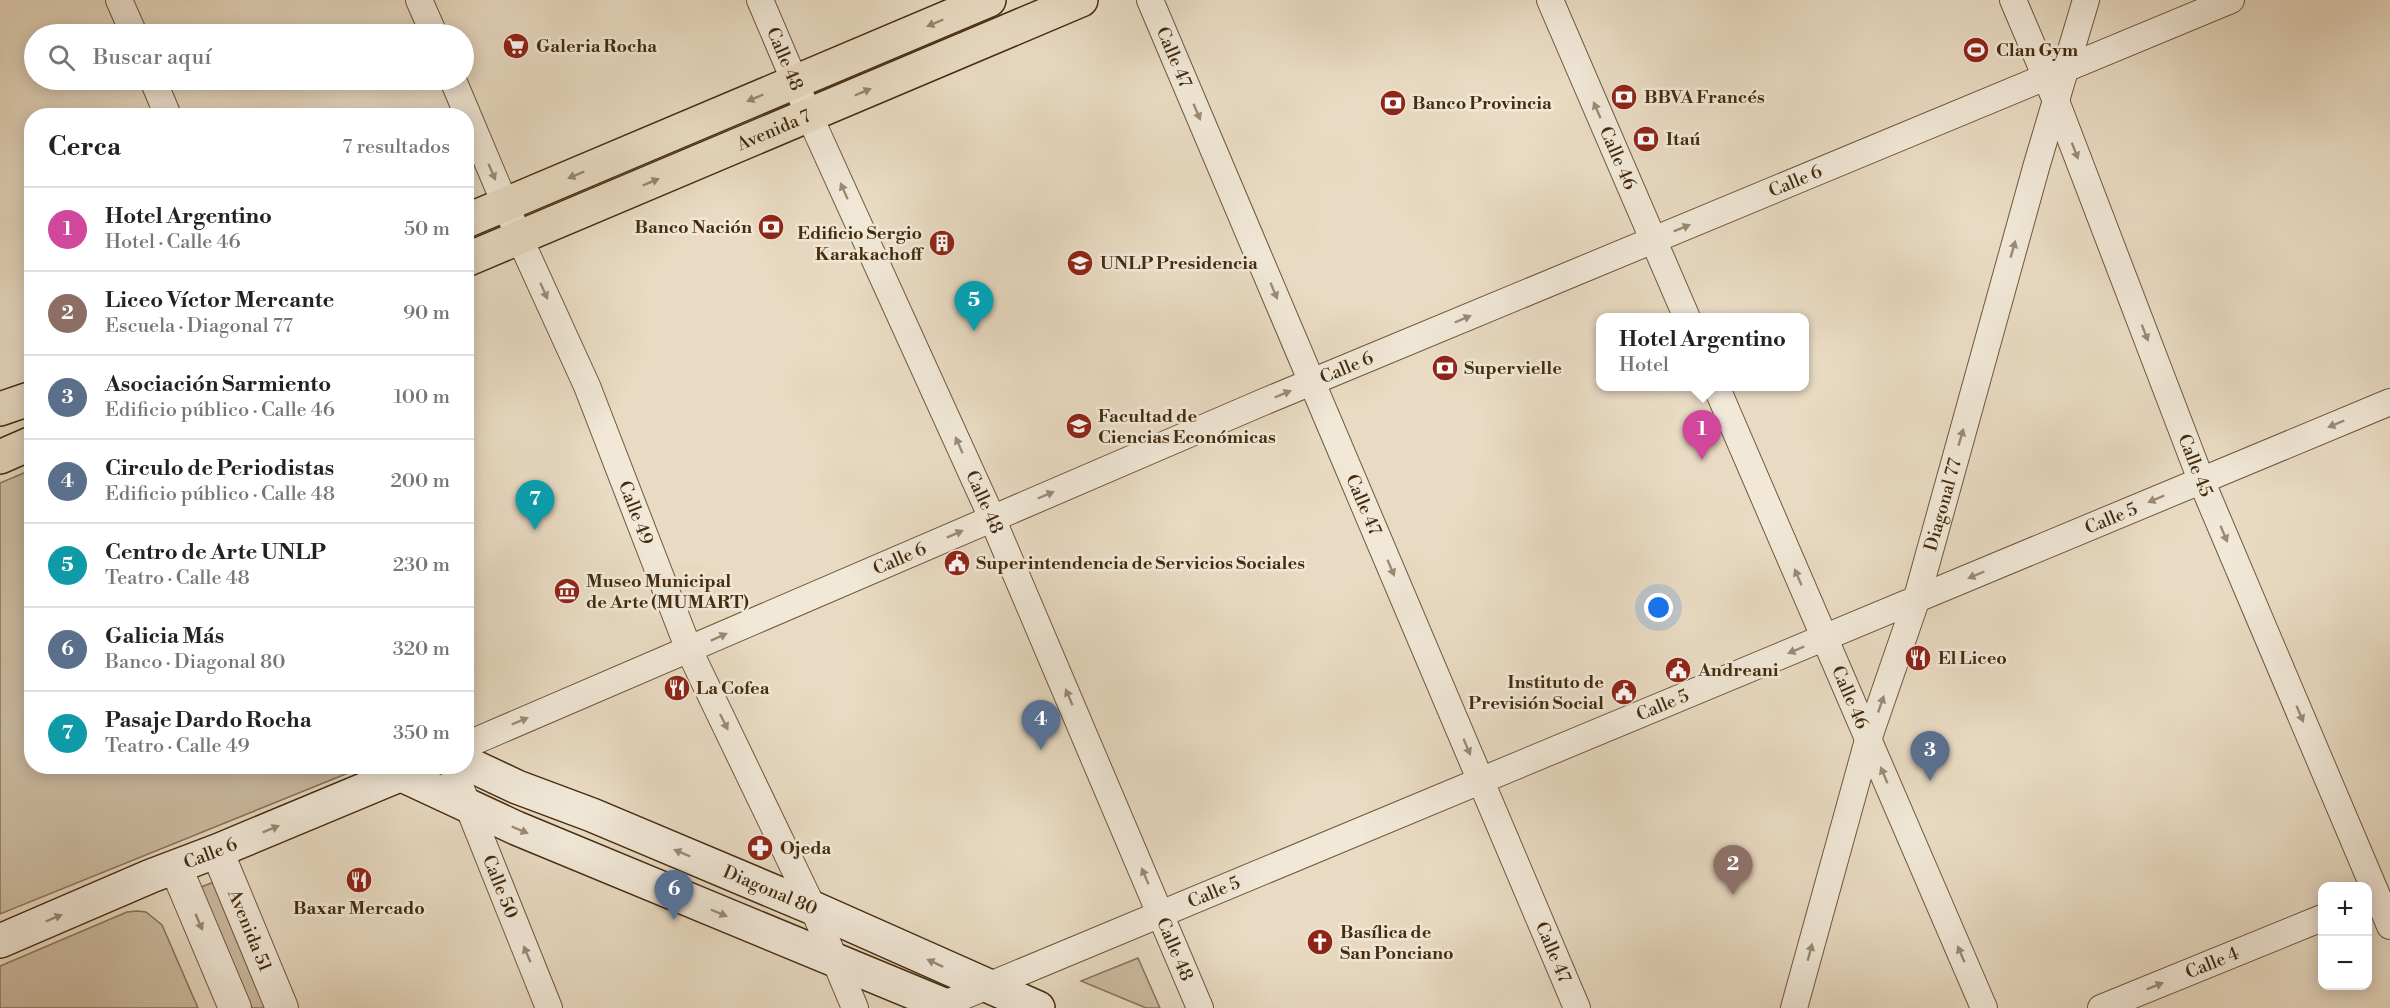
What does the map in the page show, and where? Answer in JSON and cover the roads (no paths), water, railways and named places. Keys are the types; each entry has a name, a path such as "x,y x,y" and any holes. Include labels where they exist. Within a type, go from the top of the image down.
{"main road":[{"name":"Avenida 7","path":"474,218 989,0"},
{"name":"Avenida 7","path":"474,257 1081,0"},
{"path":"0,409 24,401"},
{"path":"0,457 24,446"},
{"name":"Diagonal 80","path":"474,767 517,787 592,815 813,908 1038,1008"},
{"name":"Calle 6","path":"0,941 151,876 176,868 404,774"},
{"path":"416,774 467,806 516,828 943,1007"}],"street":[{"path":"119,0 130,24"},
{"path":"419,0 430,24"},
{"name":"Calle 48","path":"760,0 992,518 1200,1008"},
{"name":"Calle 47","path":"1150,0 1577,1008"},
{"name":"Calle 46","path":"1550,0 1685,313"},
{"name":"Calle 45","path":"2013,0 2055,83 2201,480 2390,926"},
{"name":"Diagonal 77","path":"1794,1008 1868,740 1916,601 2055,83 2086,0"},
{"name":"Calle 6","path":"474,742 992,518 1653,239 2055,83 2231,0"},
{"path":"157,90 165,108"},
{"name":"Calle 49","path":"457,90 465,108"},
{"name":"Calle 49","path":"474,130 519,237 587,386 689,650 813,908 855,1008"},
{"name":"Calle 46","path":"1718,391 1984,1008"},
{"name":"Calle 5","path":"943,1007 2390,402"},
{"name":"Calle 50","path":"455,774 549,1008"},
{"name":"Avenida 51","path":"217,851 282,1008"},
{"path":"176,868 235,1008"},
{"name":"Calle 4","path":"2101,1008 2318,920"}],"place":[{"name":"Galeria Rocha","path":"516,46"},
{"name":"Clan Gym","path":"1976,50"},
{"name":"BBVA Francés","path":"1624,97"},
{"name":"Banco Provincia","path":"1393,103"},
{"name":"Itaú","path":"1646,139"},
{"name":"Banco Nación","path":"771,227"},
{"name":"Edificio Sergio Karakachoff","path":"942,243"},
{"name":"UNLP Presidencia","path":"1080,263"},
{"name":"Centro de Arte UNLP","path":"974,331"},
{"name":"Supervielle","path":"1445,368"},
{"name":"Facultad de Ciencias Económicas","path":"1079,426"},
{"name":"Hotel Argentino","path":"1702,460"},
{"name":"Pasaje Dardo Rocha","path":"535,530"},
{"name":"Superintendencia de Servicios Sociales","path":"957,563"},
{"name":"Museo Municipal de Arte (MUMART)","path":"567,591"},
{"name":"El Liceo","path":"1918,658"},
{"name":"Andreani","path":"1678,670"},
{"name":"La Cofea","path":"677,688"},
{"name":"Instituto de Previsión Social","path":"1624,692"},
{"name":"Circulo de Periodistas","path":"1041,750"},
{"name":"Asociación Sarmiento","path":"1930,781"},
{"name":"Ojeda","path":"760,848"},
{"name":"Baxar Mercado","path":"359,880"},
{"name":"Liceo Víctor Mercante","path":"1733,895"},
{"name":"Galicia Más","path":"674,920"},
{"name":"Basílica de San Ponciano","path":"1320,942"}]}
